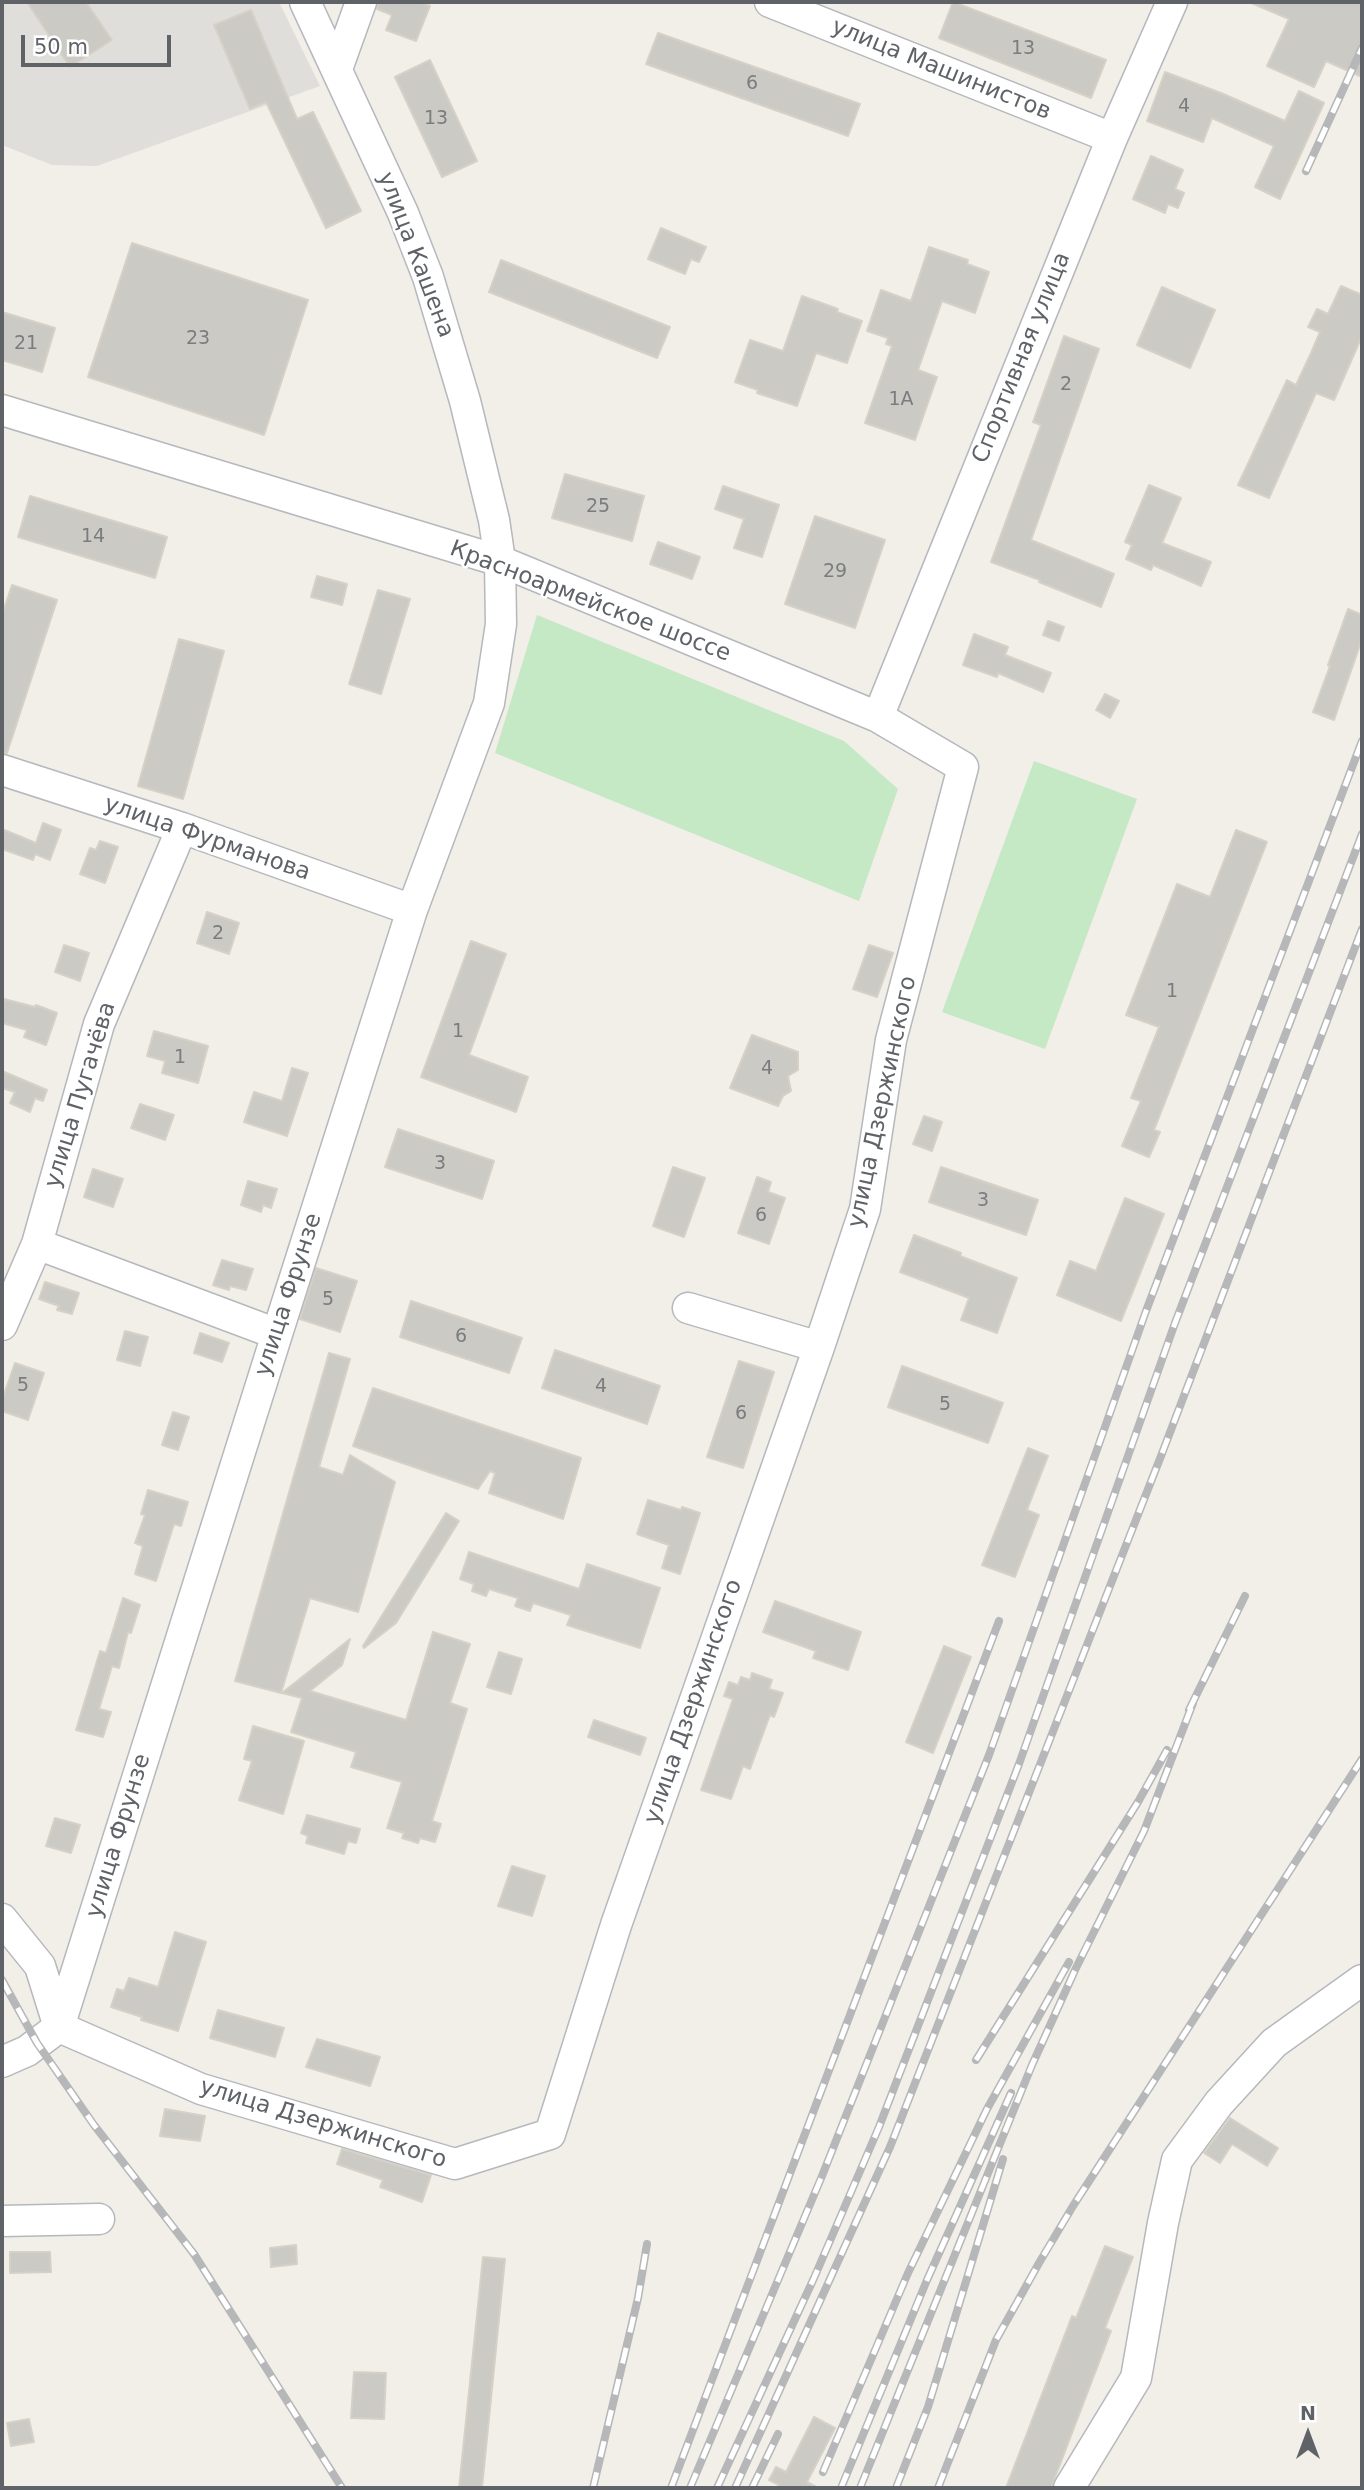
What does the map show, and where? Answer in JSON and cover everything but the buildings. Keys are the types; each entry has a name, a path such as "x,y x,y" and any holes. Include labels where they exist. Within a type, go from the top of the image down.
{"street":[{"name":"улица Кашена","path":"305,2 403,213 428,277 466,401 494,520 500,561"},
{"path":"337,69 361,2"},
{"name":"улица Машинистов","path":"771,2 1112,138"},
{"name":"Спортивная улица","path":"878,717 1112,138 1172,2"},
{"name":"Красноармейское шоссе","path":"2,410 500,561 878,717 963,767"},
{"name":"улица Фрунзе","path":"59,2027 412,910 489,703 501,624 500,561"},
{"name":"улица Дзержинского","path":"59,2027 201,2089 455,2164 550,2134 621,1912 820,1347 865,1209 891,1040 963,767"},
{"name":"улица Фурманова","path":"2,770 181,828 412,910"},
{"name":"улица Пугачёва","path":"2,1325 37,1244 99,1024 181,828"},
{"path":"37,1244 276,1334"},
{"path":"688,1308 820,1347"},
{"path":"2,1919 40,1966 59,2027 27,2051 2,2062"},
{"path":"1069,2488 1136,2378 1177,2160 1219,2103 1274,2043 1362,1980"},
{"path":"2,2221 99,2219"}],"shaded area":[{"path":"2,2 279,2 320,86 97,166 52,165 2,145"}],"green space":[{"path":"537,615 844,741 898,789 859,901 495,753"},
{"path":"1034,761 1137,799 1045,1049 942,1012"}],"railway":[{"path":"1306,171 1362,48"},
{"path":"690,2488 822,2176 989,1755 1146,1311 1362,741"},
{"path":"717,2488 814,2278 879,2127 1019,1764 1175,1323 1362,834"},
{"path":"735,2488 890,2147 1161,1456 1362,929"},
{"path":"1189,1710 1245,1596"},
{"path":"671,2488 999,1621"},
{"path":"860,2488 1032,2065 1076,1968 1144,1831 1193,1703"},
{"path":"976,2060 1138,1802 1167,1750"},
{"path":"938,2488 996,2340 1039,2263 1073,2206 1362,1759"},
{"path":"823,2472 908,2273 987,2109 1069,1962"},
{"path":"2,1980 37,2043 94,2125 194,2254 342,2488"},
{"path":"841,2488 927,2280 1011,2093"},
{"path":"896,2488 928,2407 1003,2159"},
{"path":"593,2488 638,2298 647,2244"},
{"path":"752,2488 778,2434"}]}
